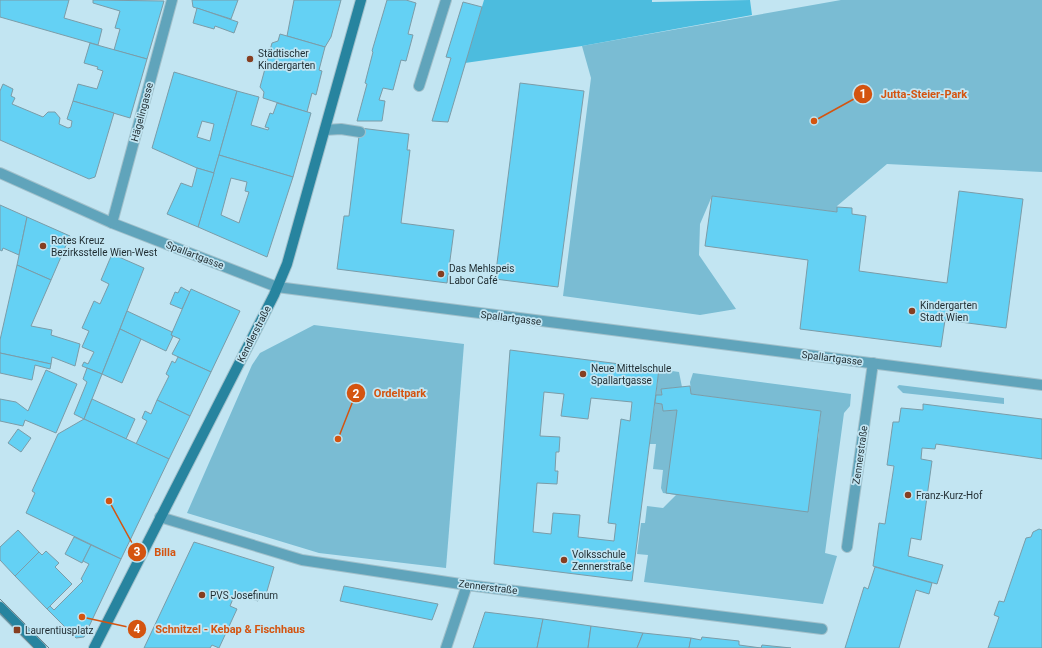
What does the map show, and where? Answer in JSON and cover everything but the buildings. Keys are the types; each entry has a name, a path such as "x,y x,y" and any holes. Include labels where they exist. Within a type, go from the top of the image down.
{"street":[{"name":"Hägelingasse","path":"112,223 172,0"},
{"name":"Kendlerstraße","path":"94,648 277,287 287,264 361,0"},
{"path":"419,86 446,0"},
{"path":"325,130 341,129 360,132"},
{"name":"Spallartgasse","path":"0,173 112,223 277,287 1042,385"},
{"name":"Zennerstraße","path":"847,547 873,363"},
{"name":"Zennerstraße","path":"160,517 302,560 467,585 822,629"},
{"path":"446,648 467,585"},
{"path":"0,607 41,648"}],"shaded area":[{"path":"484,0 652,0 652,2 750,0 752,15 582,46 465,63"},
{"path":"841,0 1042,0 1042,172 887,164 837,206 837,212 712,196 700,224 699,255 736,309 700,315 563,296 591,78 582,46"},
{"path":"314,325 464,344 446,568 319,553 187,513 252,365 260,353"},
{"path":"659,369 679,372 682,387 661,389 662,395 656,395"},
{"path":"693,373 851,394 850,406 844,413 825,553 837,556 823,604 644,582 648,555 637,554 641,523 645,523 647,506 663,508 676,495 663,493 661,488 663,470 653,469 656,444 649,444 655,403 662,404 663,411 677,410 818,439 821,411 691,394 690,382"},
{"path":"899,385 1004,398 1004,404 903,393 897,387"}],"tram line":[{"path":"0,599 49,648"},
{"path":"0,613 34,648"}],"place":[{"name":"Städtischer Kindergarten","path":"250,59"},
{"name":"Jutta-Steier-Park","path":"814,121"},
{"name":"Rotes Kreuz Bezirksstelle Wien-West","path":"43,246"},
{"name":"Das Mehlspeis Labor Café","path":"441,274"},
{"name":"Kindergarten Stadt Wien","path":"912,311"},
{"name":"Neue Mittelschule Spallartgasse","path":"583,374"},
{"name":"Ordeltpark","path":"338,439"},
{"name":"Franz-Kurz-Hof","path":"908,495"},
{"name":"Billa","path":"109,501"},
{"name":"Volksschule Zennerstraße","path":"564,560"},
{"name":"PVS Josefinum","path":"202,595"},
{"name":"Schnitzel - Kebap & Fischhaus","path":"82,617"},
{"name":"Laurentiusplatz","path":"17,630"}]}
